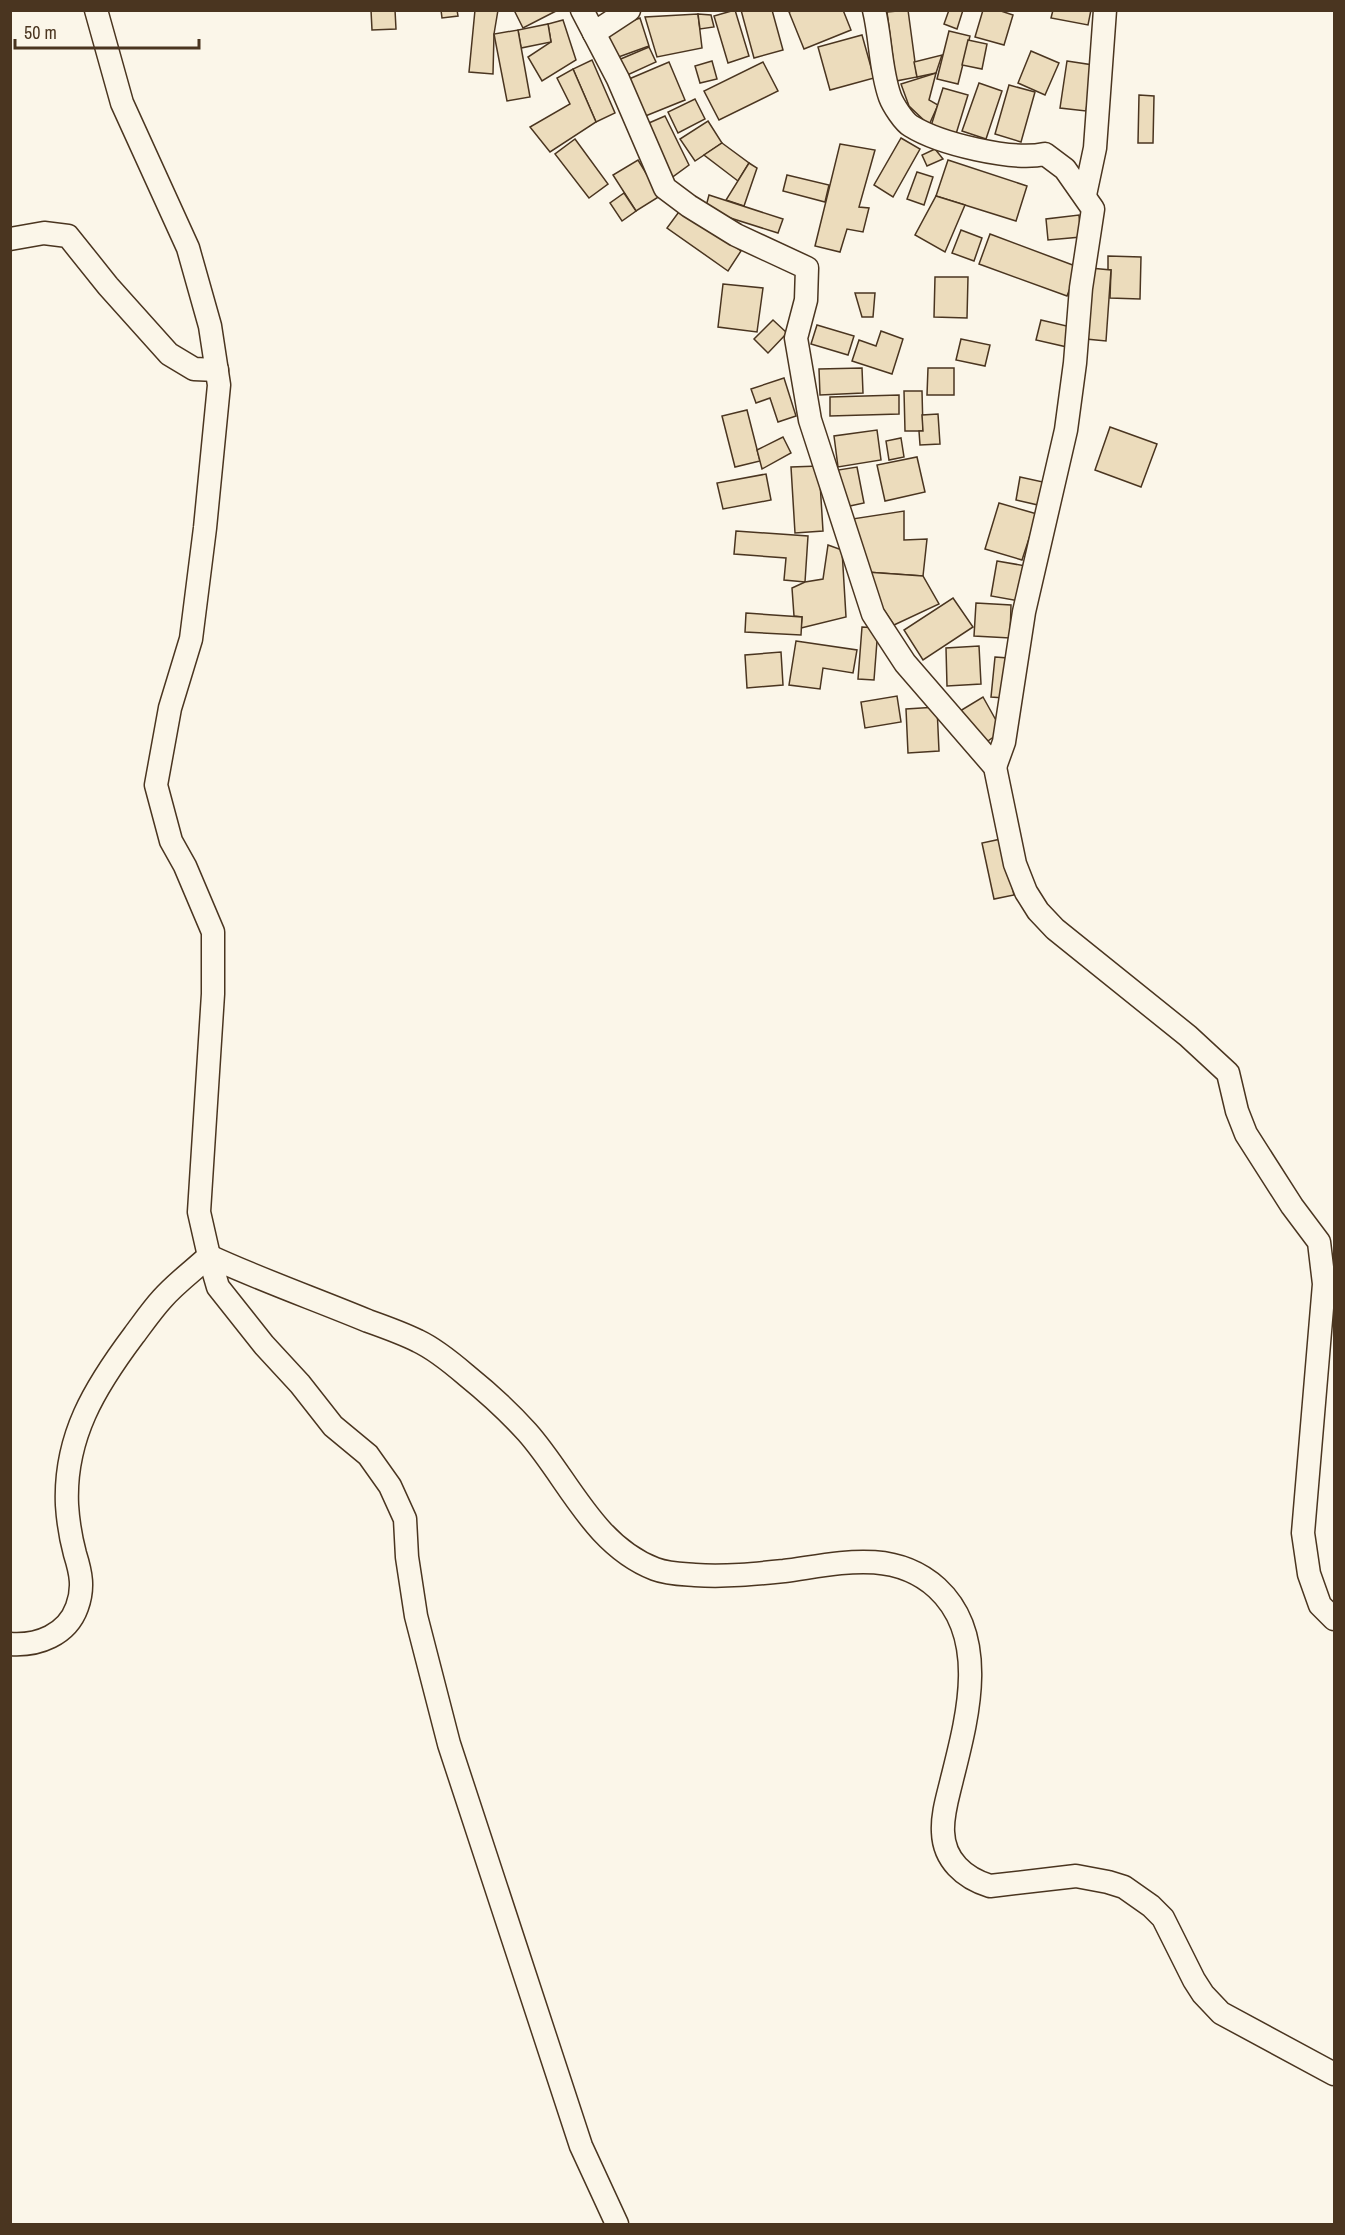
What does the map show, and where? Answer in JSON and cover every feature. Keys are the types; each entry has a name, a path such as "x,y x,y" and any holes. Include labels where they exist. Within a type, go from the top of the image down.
{"street":[{"path":"96,10 122,104 188,249 210,326 219,385 191,639 170,708 156,785 171,842 185,866 213,932 213,994 199,1212 209,1256 218,1287 264,1346 300,1384 333,1426 368,1455 390,1486 405,1520 407,1557 416,1616 448,1744 581,2146 617,2224"},
{"path":"582,10 618,79 665,188 688,206 736,235 807,268 806,300 796,338 810,420 873,614 905,663 994,767 1015,864 1026,892 1038,911 1055,929 1178,1028 1228,1073 1237,1111 1246,1134 1292,1206 1319,1242 1324,1284 1303,1533 1309,1575 1320,1605 1335,1619"},
{"path":"594,33 629,10"},
{"path":"874,10 890,98 909,126 968,148 1029,157 1044,154 1065,169 1093,209 1080,288 1075,363 1066,430 1024,612 1004,742 994,767"},
{"path":"1084,195 1095,148 1106,10"},
{"path":"10,239 44,233 68,236 108,286 169,354 194,369 217,370"},
{"path":"10,1644 29,1644 47,1639 63,1627 76,1610 81,1596 82,1582 70,1529 67,1503 68,1478 78,1429 87,1405 114,1363 163,1298 209,1256"},
{"path":"209,1256 420,1342 467,1376 527,1432 598,1527 621,1550 653,1568 668,1574 718,1575 876,1561 909,1570 924,1578 938,1589 951,1605 961,1622 967,1641 968,1713 942,1823 946,1848 959,1869 978,1882 990,1886 1076,1876 1124,1887 1163,1918 1194,1980 1216,2009 1335,2074"}],"building":[{"path":"371,10 395,10 396,29 372,30"},
{"path":"441,10 457,10 458,16 442,18"},
{"path":"475,10 498,10 494,34 493,74 469,72"},
{"path":"514,10 558,10 523,28"},
{"path":"735,10 749,56 728,63 714,16"},
{"path":"741,10 772,10 783,50 754,58"},
{"path":"794,10 843,10 851,30 804,49 789,12"},
{"path":"908,10 917,77 896,81 887,12"},
{"path":"949,10 963,10 957,29 944,24"},
{"path":"983,10 998,10 1013,15 1004,45 975,37"},
{"path":"1053,10 1091,10 1088,25 1051,18"},
{"path":"698,14 702,48 657,57 645,17"},
{"path":"698,14 711,15 714,27 700,29"},
{"path":"640,18 649,46 613,59 604,31"},
{"path":"563,20 576,60 542,81 528,57 551,42 548,24"},
{"path":"548,24 551,42 521,48 518,30"},
{"path":"518,30 530,97 507,101 494,34"},
{"path":"949,31 970,36 958,84 937,79"},
{"path":"862,35 874,78 830,90 818,47"},
{"path":"968,40 987,44 982,69 962,65"},
{"path":"649,47 656,62 623,77 616,61"},
{"path":"1031,51 1059,63 1045,95 1018,83"},
{"path":"942,55 936,73 917,77 914,62"},
{"path":"592,60 615,113 596,122 573,69"},
{"path":"712,61 717,79 700,83 695,66"},
{"path":"1067,61 1093,65 1086,111 1060,108"},
{"path":"669,62 685,100 638,119 622,82"},
{"path":"763,62 778,91 719,120 704,91"},
{"path":"573,69 596,122 550,152 530,127 570,104 557,78"},
{"path":"936,73 929,100 938,105 929,125 909,106 901,84"},
{"path":"979,83 1002,91 986,139 962,131"},
{"path":"1009,85 1035,92 1021,142 995,134"},
{"path":"943,88 968,95 956,134 931,126"},
{"path":"1139,95 1154,96 1153,143 1138,143"},
{"path":"695,99 705,119 678,133 668,112"},
{"path":"665,116 689,165 667,181 642,126"},
{"path":"708,121 722,143 695,161 680,139"},
{"path":"901,138 920,149 893,197 874,185"},
{"path":"575,139 608,184 589,198 555,154"},
{"path":"722,143 749,163 738,181 704,155"},
{"path":"840,144 875,150 859,207 869,208 863,232 847,229 840,252 815,246"},
{"path":"935,149 943,159 927,166 922,155"},
{"path":"638,160 660,196 636,211 613,175"},
{"path":"948,160 1027,186 1016,221 936,196"},
{"path":"749,163 757,168 744,206 726,200"},
{"path":"917,172 933,177 924,205 907,199"},
{"path":"787,175 829,185 825,202 783,191"},
{"path":"624,193 636,211 622,221 610,203"},
{"path":"709,195 783,219 778,233 705,210"},
{"path":"936,196 965,205 945,252 915,235"},
{"path":"681,209 741,251 728,271 667,228"},
{"path":"1079,215 1081,237 1048,240 1046,219"},
{"path":"961,230 982,238 974,261 952,253"},
{"path":"990,234 1078,267 1067,296 979,264"},
{"path":"1108,256 1141,257 1140,299 1110,298 1111,270 1108,270"},
{"path":"1090,268 1111,270 1106,341 1086,339"},
{"path":"935,277 968,277 967,318 934,317"},
{"path":"723,284 763,288 757,332 718,327"},
{"path":"855,293 875,293 873,317 862,317"},
{"path":"773,320 787,333 768,353 754,339"},
{"path":"1041,320 1071,327 1067,347 1036,340"},
{"path":"817,325 854,336 848,355 811,344"},
{"path":"881,331 903,339 892,374 852,361 859,340 876,346"},
{"path":"961,339 990,345 985,366 956,360"},
{"path":"862,368 863,393 820,395 819,369"},
{"path":"928,368 954,368 954,395 927,395"},
{"path":"784,378 796,416 778,422 770,398 756,403 751,389"},
{"path":"904,391 922,391 923,431 905,431"},
{"path":"899,395 899,414 830,416 830,397"},
{"path":"747,410 760,461 735,467 722,416"},
{"path":"938,414 940,444 920,445 919,431 923,431 922,415"},
{"path":"1110,427 1157,444 1141,487 1095,470"},
{"path":"877,430 881,460 838,467 834,436"},
{"path":"783,437 791,453 762,469 757,450"},
{"path":"901,438 904,457 889,460 886,441"},
{"path":"917,457 925,492 885,501 877,465"},
{"path":"819,466 823,531 795,533 791,467"},
{"path":"857,467 864,503 845,507 838,470"},
{"path":"766,474 771,500 723,509 717,483"},
{"path":"1020,477 1043,482 1038,505 1016,500"},
{"path":"999,503 1037,514 1022,560 985,549"},
{"path":"904,511 904,540 927,539 923,576 866,572 852,519"},
{"path":"736,531 808,536 805,582 784,580 786,558 734,554"},
{"path":"828,545 842,550 846,617 801,628 802,617 794,616 792,588 805,582 823,579"},
{"path":"997,561 1026,566 1020,601 991,596"},
{"path":"866,572 923,576 939,604 894,625 874,595"},
{"path":"953,598 973,627 923,660 904,630"},
{"path":"976,603 1011,605 1010,638 974,636"},
{"path":"746,613 802,617 801,635 745,632"},
{"path":"862,627 878,628 874,680 858,679"},
{"path":"796,641 857,650 853,673 823,668 820,689 789,685"},
{"path":"979,646 981,684 947,686 946,648"},
{"path":"781,652 783,685 747,688 745,655"},
{"path":"995,657 1008,658 1004,698 991,697"},
{"path":"897,696 901,722 865,728 861,702"},
{"path":"983,697 1002,731 985,743 960,711"},
{"path":"937,707 939,751 908,753 906,709"},
{"path":"1001,839 1014,895 994,899 982,843"}]}
